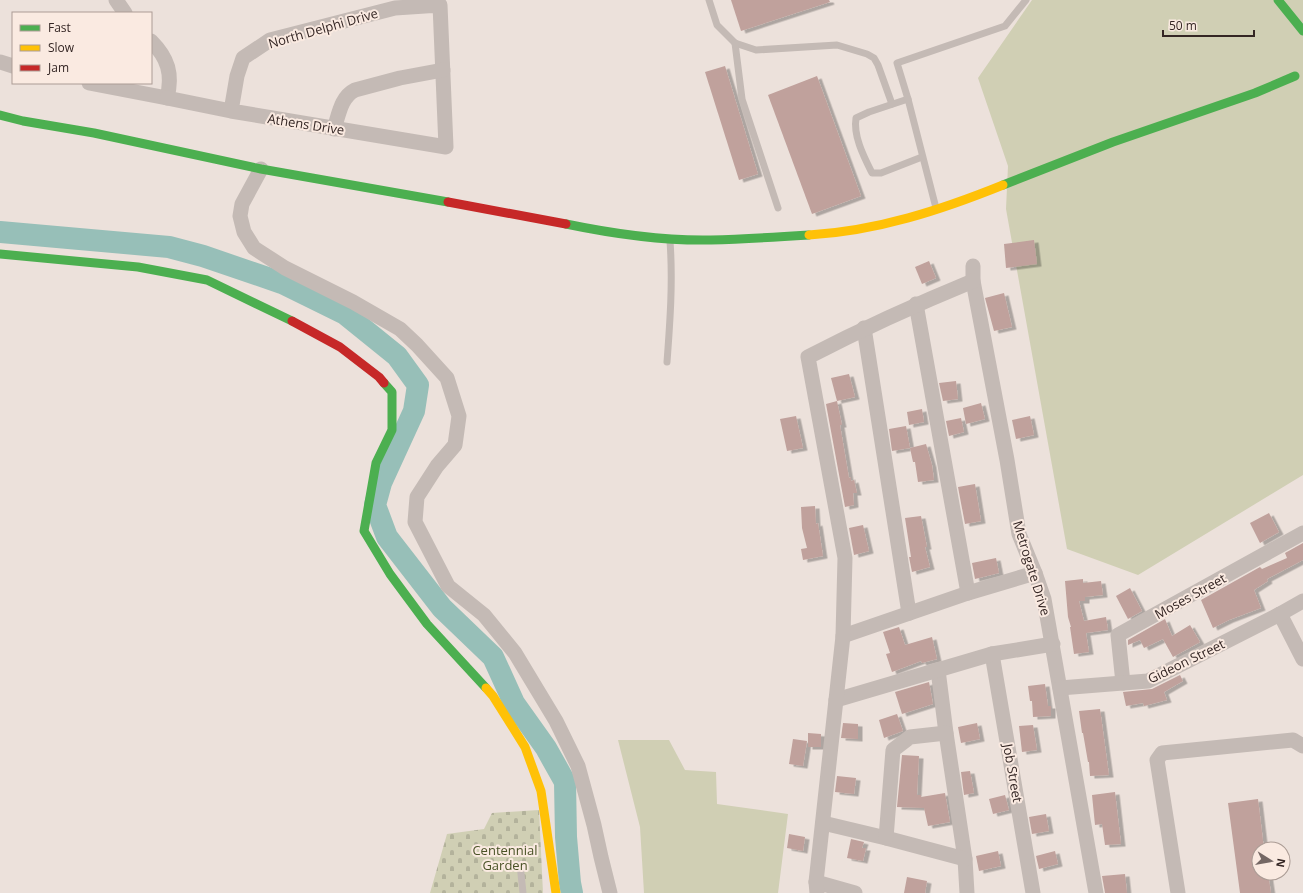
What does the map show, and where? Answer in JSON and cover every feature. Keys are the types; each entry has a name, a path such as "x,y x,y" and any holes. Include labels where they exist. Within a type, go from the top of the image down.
{"street":[{"path":"116,0 123,12"},
{"path":"1278,0 1303,31"},
{"name":"North Delphi Drive","path":"231,111 237,76 243,58 270,40 395,8 440,5 446,147"},
{"path":"152,42 167,62 170,86 167,98"},
{"path":"0,62 12,66"},
{"path":"334,128 342,104 348,94 355,90 400,78 443,70"},
{"path":"0,115 24,121 94,133 261,169 547,220 607,233 670,239 726,239 825,234 877,226 918,216 1113,142 1255,93 1295,76"},
{"name":"Athens Drive","path":"94,84 231,111 446,147"},
{"path":"261,169 242,204 240,216 244,232 254,248 285,268 353,302 400,329 448,378 459,416 455,445 437,466 417,497 415,522 448,586 484,615 515,653 556,721 578,766 610,893"},
{"path":"0,254 138,267 207,280 283,316 340,347 379,377 392,392 392,430 376,463 364,531 390,574 427,624 493,696 525,747 541,791 556,893"},
{"name":"Metrogate Drive","path":"972,266 973,281 1007,460 1019,534 1035,572 1044,599 1053,644 1096,893"},
{"path":"855,893 817,888 843,636 845,558 808,357 864,328 916,304 973,281"},
{"path":"916,304 968,593"},
{"path":"864,328 909,613"},
{"name":"Moses Street","path":"1123,683 1118,635 1303,534"},
{"path":"843,636 968,593 1035,572"},
{"name":"Gideon Street","path":"1060,688 1148,681 1303,601"},
{"path":"1280,614 1303,659"},
{"path":"836,700 992,654 1053,644"},
{"name":"Job Street","path":"992,654 1033,893"},
{"path":"938,670 965,859 967,893"},
{"path":"886,838 893,750 910,737 946,734"},
{"path":"1178,893 1157,760 1158,757 1162,753 1293,740 1303,746"},
{"path":"823,823 965,859"}],"lane":[{"path":"709,0 717,25 735,43 756,50 837,45 867,54 874,58 878,65 892,104"},
{"path":"937,209 897,63 1005,26 1026,0"},
{"path":"735,43 742,99 778,208"},
{"path":"908,99 856,118 855,124 857,138 872,172 881,174 922,157"},
{"path":"667,362 671,313 672,261 670,239"},
{"path":"520,864 524,893"}],"green space":[{"path":"1032,0 1303,0 1303,475 1138,575 1067,549 1006,209 1008,166 978,78"},
{"path":"618,740 669,740 685,770 716,772 717,804 788,814 778,893 644,893 640,827"},
{"name":"Centennial Garden","path":"539,810 543,893 430,893 447,834 484,829 492,813"}],"building":[{"path":"731,0 829,0 830,2 741,31"},
{"path":"725,66 758,174 739,180 705,72"},
{"path":"817,76 861,196 812,214 768,95"},
{"path":"1034,240 1037,264 1006,268 1004,244"},
{"path":"929,261 936,278 922,284 915,267"},
{"path":"1004,293 1012,327 994,331 985,298"},
{"path":"849,374 855,397 837,401 831,378"},
{"path":"956,381 958,399 943,401 939,383"},
{"path":"837,401 842,425 840,425 849,478 851,477 851,481 854,480 857,493 853,493 854,505 845,507 826,404"},
{"path":"981,403 985,419 966,424 963,408"},
{"path":"922,409 924,422 909,425 907,412"},
{"path":"796,416 803,448 787,451 780,419"},
{"path":"1030,416 1034,435 1016,439 1012,420"},
{"path":"961,418 964,432 949,436 946,421"},
{"path":"906,426 910,448 892,451 889,429"},
{"path":"926,444 932,465 934,480 918,482 915,462 913,462 910,448"},
{"path":"975,484 981,521 965,524 958,487"},
{"path":"815,506 816,524 818,523 823,556 803,560 801,549 807,548 802,528 801,507"},
{"path":"1269,513 1279,532 1260,543 1250,523"},
{"path":"921,516 927,547 925,547 930,567 912,572 905,518"},
{"path":"863,525 869,551 854,555 849,528"},
{"path":"1303,543 1303,560 1267,579 1268,581 1254,590 1261,608 1229,620 1213,628 1201,600 1260,567 1262,569 1287,558 1285,553"},
{"path":"996,558 999,573 975,579 972,563"},
{"path":"1083,579 1083,583 1101,581 1103,595 1085,597 1085,601 1079,601 1084,621 1106,617 1108,630 1086,633 1089,652 1074,654 1071,627 1068,617 1065,581"},
{"path":"1130,588 1142,611 1128,619 1116,596"},
{"path":"1165,619 1172,636 1190,625 1200,642 1173,657 1163,639 1144,648 1140,640 1128,645 1128,640"},
{"path":"899,627 905,645 932,637 937,659 922,663 921,661 892,672 886,654 890,653 883,632"},
{"path":"1180,675 1183,681 1164,692 1167,700 1144,706 1143,703 1126,706 1123,692 1152,689"},
{"path":"929,682 933,704 902,714 895,692"},
{"path":"1045,684 1048,706 1051,706 1051,716 1033,717 1032,701 1030,701 1028,686"},
{"path":"1100,709 1109,775 1090,776 1089,762 1082,733 1079,711"},
{"path":"897,714 903,731 884,738 879,720"},
{"path":"843,723 858,724 858,739 841,738"},
{"path":"977,723 980,739 961,743 958,727"},
{"path":"1033,725 1037,750 1022,752 1019,726"},
{"path":"808,733 821,734 821,747 808,747"},
{"path":"793,739 807,741 803,766 789,764"},
{"path":"902,755 919,756 917,795 921,795 921,797 945,793 950,822 928,826 924,808 897,807"},
{"path":"970,771 974,793 964,795 961,772"},
{"path":"837,776 856,778 854,794 835,792"},
{"path":"1115,792 1121,844 1105,845 1102,824 1095,825 1092,795"},
{"path":"1005,795 1009,810 993,814 989,799"},
{"path":"1258,799 1263,841 1251,841 1251,881 1269,881 1271,893 1240,893 1228,803"},
{"path":"1046,814 1049,831 1032,834 1029,817"},
{"path":"789,834 805,837 803,851 787,848"},
{"path":"851,839 864,842 862,848 866,848 863,861 847,858"},
{"path":"998,851 1001,866 979,871 976,856"},
{"path":"1055,851 1058,864 1039,869 1036,856"},
{"path":"1125,874 1127,893 1105,893 1102,876"},
{"path":"907,877 927,881 925,893 904,893"}],"waterway":[{"path":"0,232 169,247 203,256 282,283 345,314 397,356 418,385 414,411 381,483 375,505 387,537 442,608 493,657 514,703 546,748 565,782 566,837 572,893"}],"traffic: fast":[{"path":"1278,0 1303,31"},
{"path":"1003,185 1113,142 1255,93 1295,76"},
{"path":"0,115 23,121 94,133 261,169 448,202"},
{"path":"566,224 620,234 693,240 748,239 809,235"},
{"path":"0,254 138,267 207,280 292,321"},
{"path":"384,383 392,392 392,430 376,463 364,531 390,574 427,624 486,688"}],"traffic: slow":[{"path":"809,235 859,229 908,218 956,203 1003,185"},
{"path":"486,688 493,696 525,747 541,791 556,893"}],"traffic: jam":[{"path":"448,202 566,224"},
{"path":"292,321 340,347 379,377 384,383"}]}
